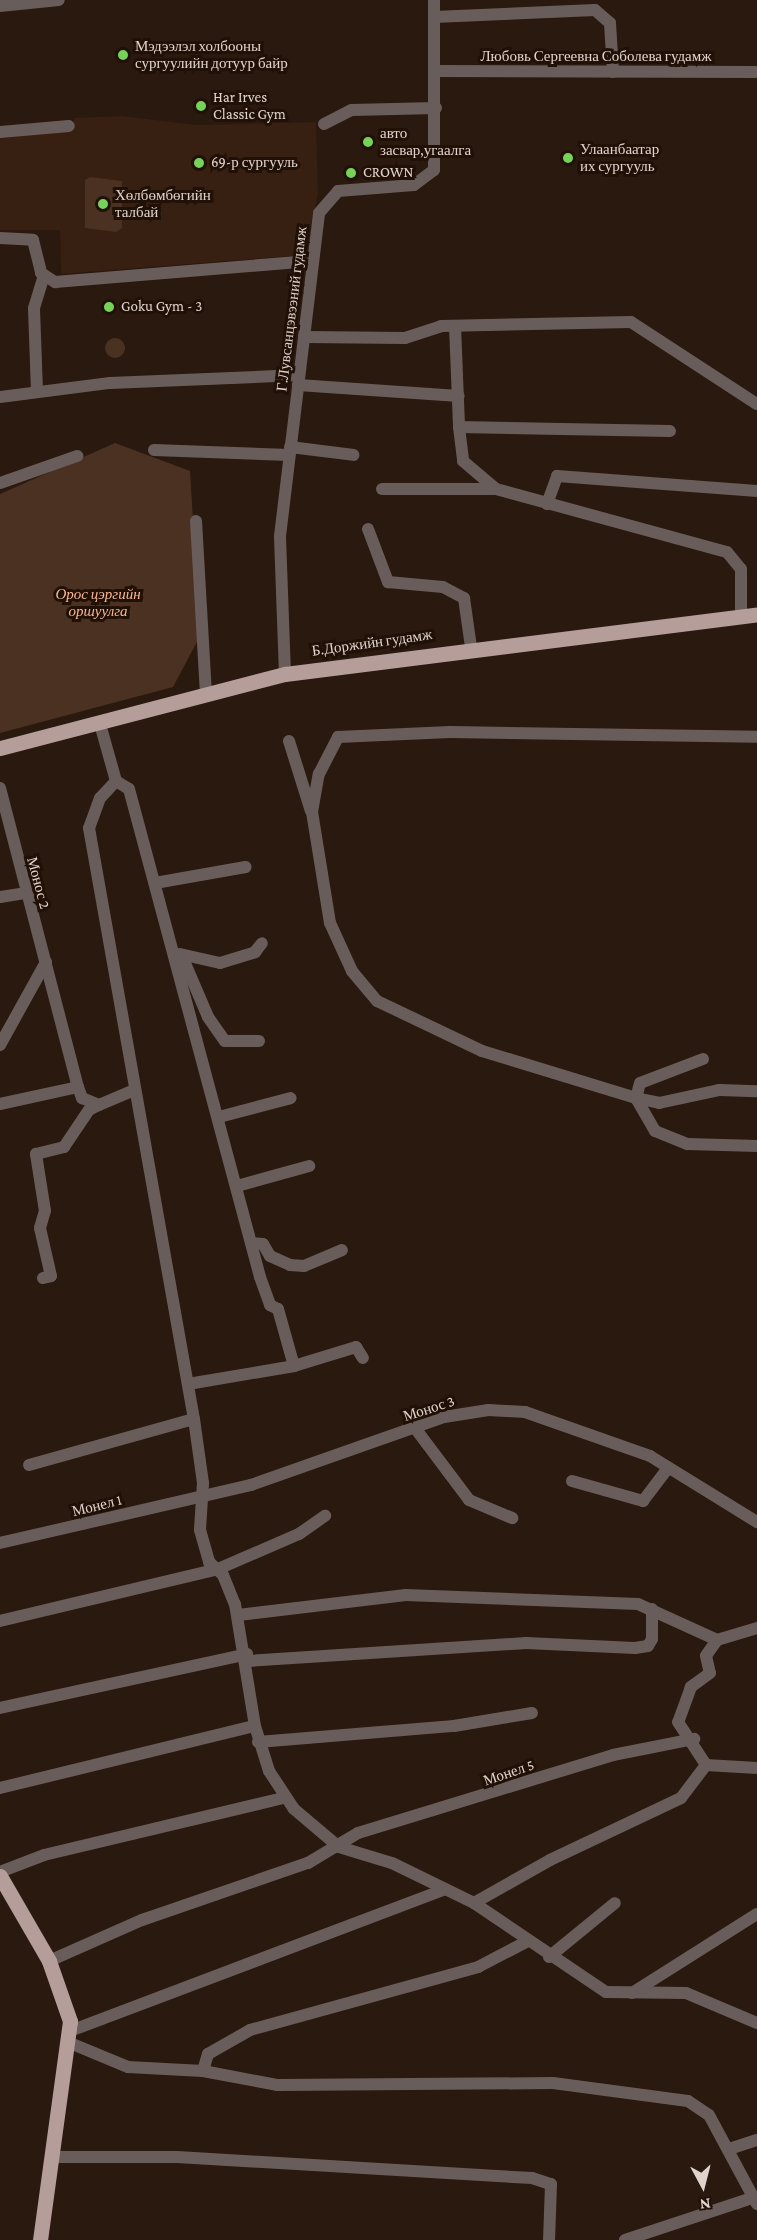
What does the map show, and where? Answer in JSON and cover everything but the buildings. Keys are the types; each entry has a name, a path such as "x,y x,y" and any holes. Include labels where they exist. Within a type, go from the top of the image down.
{"main road":[{"name":"Б.Доржийн гудамж","path":"0,748 100,724 285,674 471,647 757,614"},
{"path":"0,1874 49,1961 70,2037 40,2240"}],"street":[{"path":"0,6 59,0"},
{"name":"Г.Лувсанцэвээний гудамж","path":"285,674 280,536 319,213 330,196 414,185 429,177 437,160 434,0"},
{"path":"434,17 595,10 610,23 613,72"},
{"name":"Любовь Сергеевна Соболева гудамж","path":"435,71 757,72"},
{"path":"324,124 352,110 436,108"},
{"path":"0,132 69,126"},
{"path":"0,238 33,240 44,276 34,308 37,391"},
{"path":"44,276 59,282 313,261"},
{"path":"304,337 405,338 455,326 630,322 757,404"},
{"path":"455,326 459,427 463,461 496,489"},
{"path":"0,397 37,391 193,377 298,380 459,396"},
{"path":"459,427 670,431"},
{"path":"154,450 289,451 354,455"},
{"path":"0,483 76,456"},
{"path":"547,504 557,476 757,491"},
{"path":"382,489 496,489 727,552 741,569 741,616"},
{"path":"196,521 206,694"},
{"path":"368,529 388,582 443,587 464,598 471,647"},
{"path":"100,724 116,781 129,789 155,883 178,953 252,1243 294,1366"},
{"path":"312,812 319,774 338,737 450,732 757,737"},
{"path":"289,741 312,812 330,923 352,971 377,1001 482,1051 636,1098 659,1103 719,1090 757,1091"},
{"path":"116,781 100,798 89,828 194,1419 201,1497 202,1540 209,1562 218,1569 238,1615 247,1657 258,1742 284,1798 339,1847 392,1863 474,1903 549,1957 606,1992 686,1993 757,2023"},
{"name":"Монос 2","path":"0,788 24,893 46,962 78,1087"},
{"path":"155,883 246,867"},
{"path":"0,897 24,893"},
{"path":"178,953 220,963 255,952 262,943"},
{"path":"178,953 208,1017 225,1041 259,1041"},
{"path":"0,1045 46,962"},
{"path":"702,1059 640,1083 636,1098 655,1131 687,1144 757,1146"},
{"path":"0,1104 78,1087 82,1098 99,1105"},
{"path":"43,1278 51,1276 40,1228 45,1211 36,1154 64,1148 89,1110 135,1090"},
{"path":"219,1117 291,1098"},
{"path":"237,1186 309,1166"},
{"path":"252,1243 263,1244 270,1256 290,1265 304,1266 342,1250"},
{"path":"188,1384 294,1366 356,1347 363,1358"},
{"name":"Монос 3","path":"201,1497 294,1473 415,1428 464,1413 525,1412 650,1456 757,1522"},
{"path":"29,1465 194,1419"},
{"path":"415,1428 469,1500 512,1518"},
{"path":"572,1481 643,1501 668,1468"},
{"name":"Монел 1","path":"0,1543 201,1497"},
{"path":"0,1621 218,1569 300,1534 325,1516"},
{"path":"238,1615 406,1595 615,1600 652,1609 717,1640"},
{"path":"0,1708 247,1657 526,1643 635,1648 648,1646 652,1639 652,1609"},
{"path":"706,1765 694,1739 682,1732 681,1709 694,1684 710,1673 706,1656 717,1640 757,1628"},
{"path":"258,1742 454,1726 532,1713"},
{"path":"0,1788 255,1726"},
{"name":"Монел 5","path":"49,1961 339,1847 358,1833 613,1755 694,1739"},
{"path":"706,1765 757,1768"},
{"path":"474,1903 550,1860 681,1798 706,1765"},
{"path":"0,1874 44,1855 284,1798"},
{"path":"70,2037 445,1889"},
{"path":"549,1957 615,1903"},
{"path":"631,1994 757,1914"},
{"path":"203,2071 208,2054 265,2024 478,1966 528,1941"},
{"path":"70,2037 128,2067 203,2071 293,2086 553,2083 688,2101 709,2115 756,2201 625,2240"},
{"path":"729,2149 757,2140"},
{"path":"51,2157 177,2157 532,2178 551,2184 549,2240"}],"shaded area":[{"name":"69-р сургууль","path":"122,116 196,125 316,122 318,195 303,255 61,274 60,230 0,230 0,138 74,130 74,118"}],"green space":[{"name":"Хөлбөмбөгийн талбай","path":"90,177 122,181 122,228 116,232 85,228 85,180"},
{"path":"115,338 122,341 125,348 122,355 115,358 108,355 105,348 108,341"},
{"name":"Орос цэргийн оршуулга","path":"115,443 190,471 200,636 173,687 0,733 0,494"}],"place":[{"name":"Мэдээлэл холбооны сургуулийн дотуур байр","path":"123,55"},
{"name":"Har Irves Classic Gym","path":"201,106"},
{"name":"авто засвар,угаалга","path":"368,142"},
{"name":"Улаанбаатар их сургууль","path":"568,158"},
{"name":"69-р сургууль","path":"199,163"},
{"name":"CROWN","path":"351,173"},
{"name":"Хөлбөмбөгийн талбай","path":"103,204"},
{"name":"Goku Gym - 3","path":"109,307"}]}
